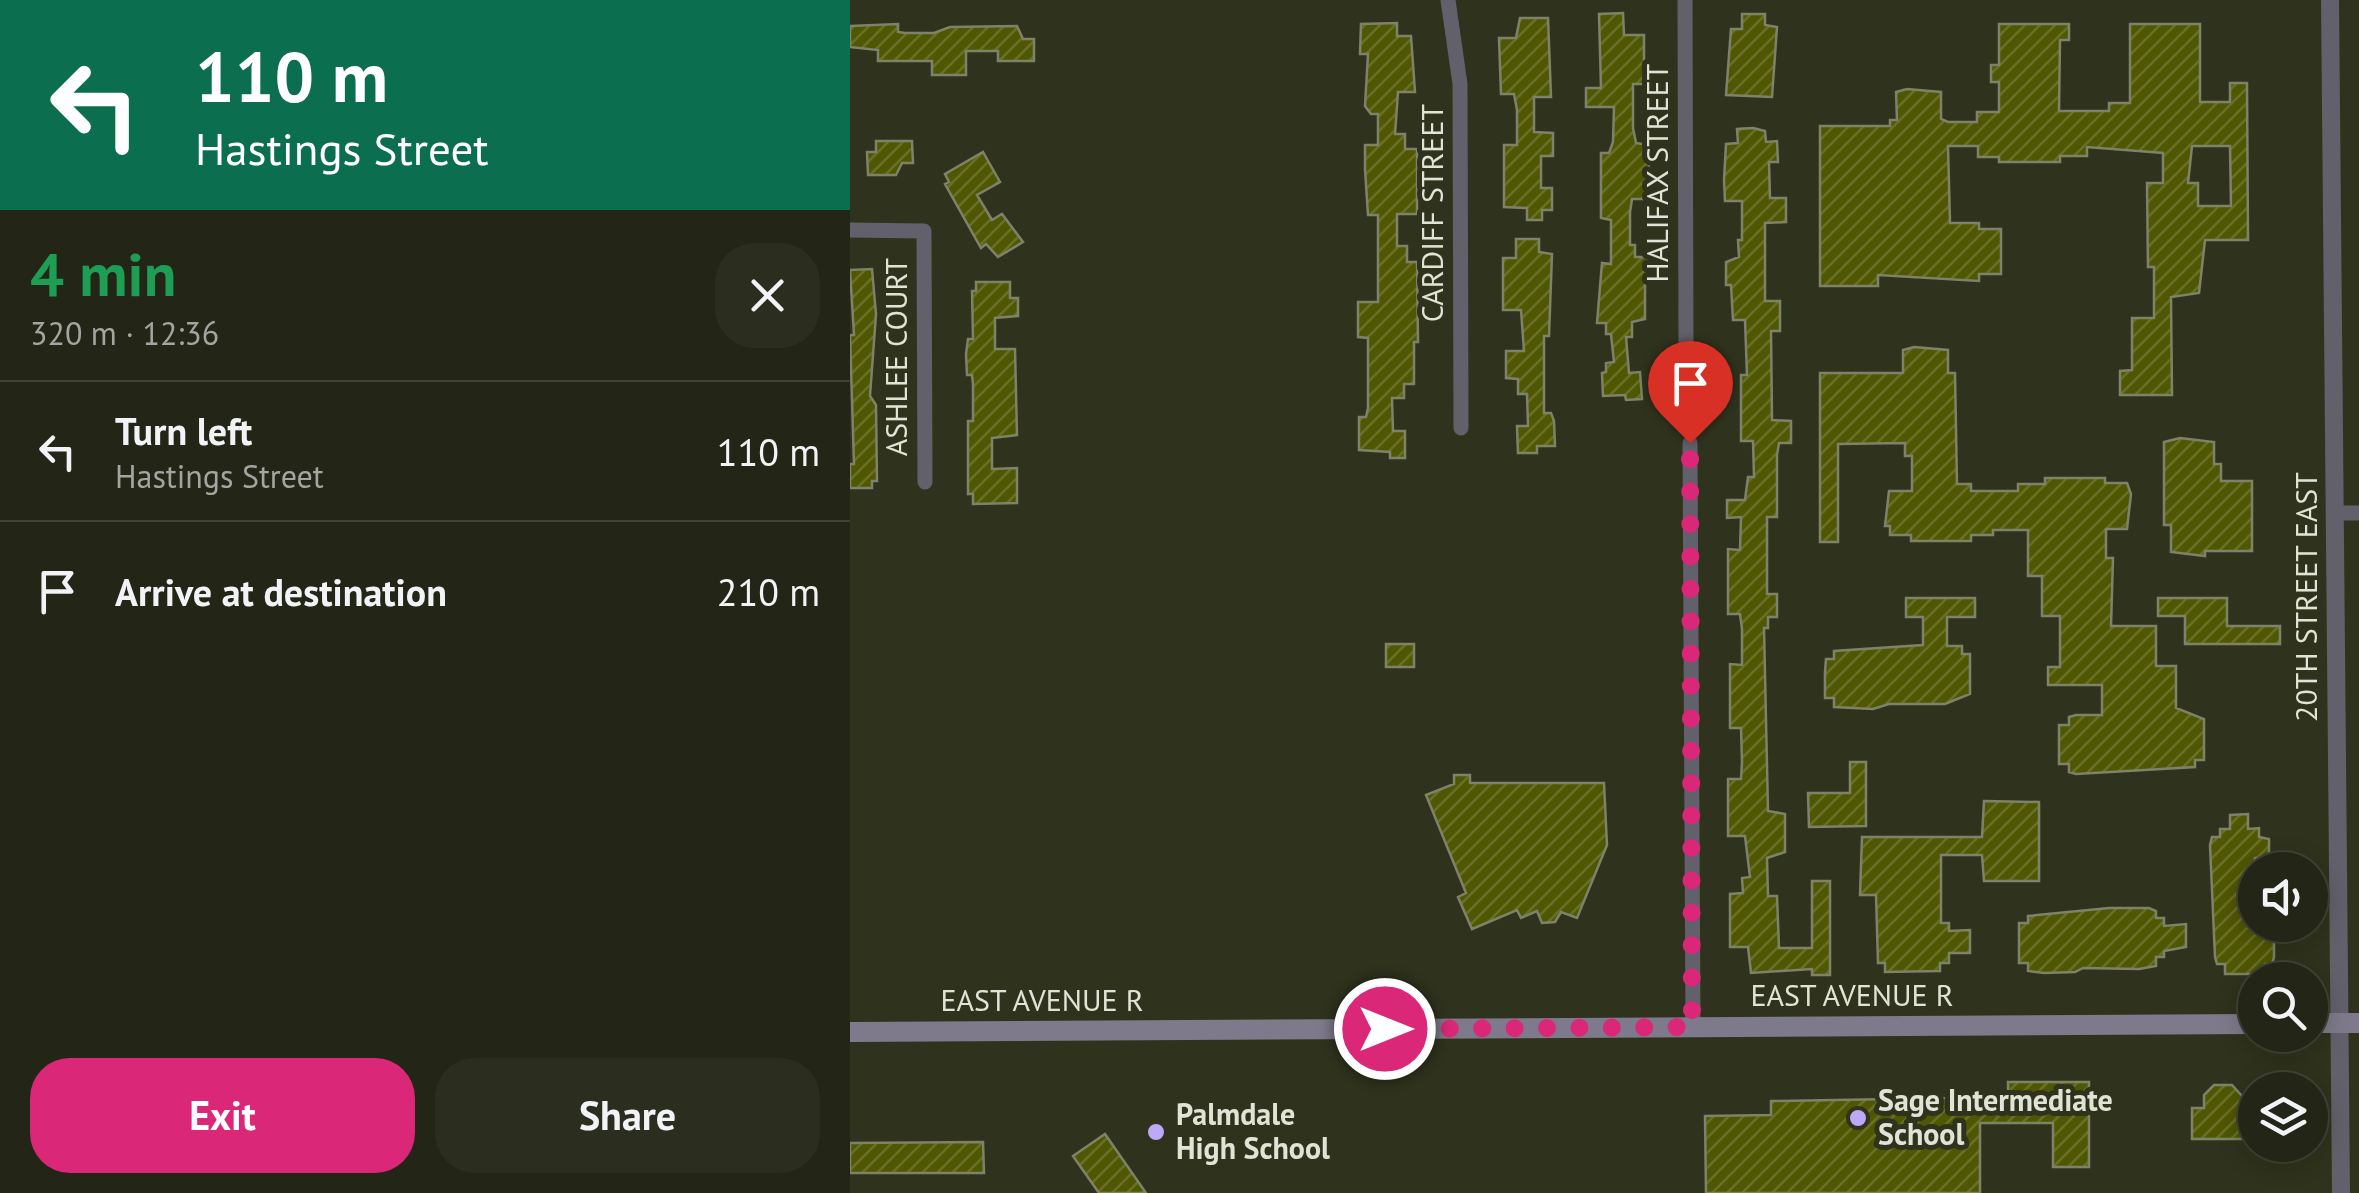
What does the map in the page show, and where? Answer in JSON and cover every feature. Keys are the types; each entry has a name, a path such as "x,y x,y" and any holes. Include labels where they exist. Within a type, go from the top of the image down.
{"main road":[{"path":"2328,1023 2359,1023"},
{"name":"EAST AVENUE R","path":"850,1032 2238,1024"}],"street":[{"name":"CARDIFF STREET","path":"1448,0 1460,84 1461,428"},
{"name":"HALIFAX STREET","path":"1684,0 1686,345"},
{"name":"20TH STREET EAST","path":"2330,0 2340,1193"},
{"name":"ASHLEE COURT","path":"850,230 924,231 925,482"},
{"path":"1690,443 1692,1027"},
{"path":"2334,513 2359,513"}],"building":[{"path":"1623,13 1624,35 1644,35 1644,68 1650,68 1650,84 1633,84 1633,128 1636,143 1648,145 1650,199 1632,199 1630,212 1630,245 1635,245 1635,257 1649,257 1649,283 1645,283 1645,319 1632,322 1632,337 1626,337 1629,373 1640,372 1642,399 1626,400 1625,395 1603,396 1602,373 1606,372 1606,363 1614,362 1611,334 1606,334 1606,323 1597,323 1602,263 1611,264 1611,220 1601,218 1601,153 1609,153 1613,142 1614,107 1586,107 1586,88 1601,88 1599,14"},
{"path":"1742,14 1765,14 1765,25 1777,27 1772,97 1726,95 1731,29 1742,29"},
{"path":"1520,18 1548,18 1551,97 1534,97 1534,132 1553,133 1553,156 1541,156 1541,188 1552,188 1552,210 1542,210 1542,220 1527,220 1527,208 1504,207 1504,145 1517,145 1517,110 1514,94 1501,94 1499,38 1516,38"},
{"path":"1397,23 1397,36 1411,36 1415,92 1398,92 1395,134 1405,134 1405,149 1417,149 1417,214 1397,214 1397,246 1407,246 1407,262 1417,262 1414,384 1404,384 1404,398 1392,398 1393,431 1405,431 1405,458 1390,458 1390,452 1359,450 1359,417 1366,417 1368,408 1368,338 1358,337 1358,302 1378,302 1378,215 1368,215 1365,145 1378,145 1378,114 1371,114 1365,106 1368,54 1360,54 1361,24"},
{"path":"898,24 898,32 905,33 934,33 950,27 1017,26 1023,39 1034,39 1034,61 998,61 998,51 966,51 966,75 932,75 932,61 878,61 878,50 850,47 850,26"},
{"path":"1999,24 2069,24 2069,40 2060,40 2059,111 2109,111 2109,103 2130,103 2130,24 2200,24 2200,102 2230,102 2230,83 2247,83 2248,240 2205,240 2199,293 2171,297 2172,395 2120,395 2120,371 2132,370 2132,318 2154,318 2154,267 2148,267 2147,183 2163,183 2163,153 2087,147 2087,156 2060,156 2060,162 1999,162 1999,157 1978,157 1978,146 1948,146 1950,223 1979,223 1979,229 2001,229 2001,274 1979,274 1979,281 1878,275 1878,286 1820,286 1820,126 1890,126 1890,120 1897,120 1896,92 1907,89 1941,92 1941,119 1977,122 1977,112 1999,112 1999,82 1991,82 1991,65 1999,65","holes":["2192,146 2230,146 2231,206 2198,206 2198,183 2188,183"]},
{"path":"1737,129 1765,131 1766,142 1777,141 1778,162 1769,162 1770,198 1786,198 1786,222 1765,223 1765,301 1780,301 1780,331 1771,331 1772,420 1791,421 1791,443 1779,443 1777,455 1777,517 1767,517 1767,594 1777,594 1777,617 1768,617 1768,628 1764,628 1768,811 1785,814 1785,852 1767,858 1768,896 1777,896 1779,948 1812,948 1812,881 1830,881 1830,975 1812,975 1812,969 1751,973 1748,947 1730,947 1730,894 1743,893 1742,878 1750,877 1745,836 1728,836 1728,779 1741,779 1742,762 1741,728 1730,728 1730,664 1742,665 1742,629 1740,614 1728,614 1728,549 1740,550 1741,517 1727,518 1727,500 1745,500 1748,477 1754,477 1753,441 1741,441 1741,375 1747,375 1745,320 1733,320 1731,285 1726,285 1726,262 1739,257 1742,201 1725,201 1724,180 1726,144 1738,143"},
{"path":"876,141 912,141 913,163 902,163 896,175 868,175 867,152 876,152"},
{"path":"983,152 1000,182 977,195 992,220 1002,214 1023,242 998,257 986,244 981,248 945,184 949,182 945,174"},
{"path":"1516,239 1539,239 1539,252 1552,254 1549,336 1544,336 1544,413 1551,413 1554,421 1555,446 1537,446 1537,453 1518,453 1517,426 1528,426 1527,394 1518,394 1518,379 1506,378 1506,351 1524,351 1521,310 1503,310 1503,258 1516,258"},
{"path":"872,269 876,314 870,396 876,405 877,481 872,481 872,488 850,488 850,464 854,464 850,335 854,335 850,270"},
{"path":"976,282 1010,282 1010,298 1018,298 1018,316 995,318 995,349 1015,349 1017,435 992,438 992,469 1017,468 1017,503 973,504 973,494 968,494 968,421 973,421 973,384 972,375 967,375 966,354 968,339 973,339 972,291 976,291"},
{"path":"1903,350 1948,350 1948,373 1955,373 1957,484 1971,484 1971,491 2018,491 2018,484 2045,484 2045,478 2105,478 2105,483 2127,483 2131,494 2127,529 2106,529 2106,558 2113,558 2111,626 2156,626 2156,666 2176,666 2176,708 2204,719 2204,760 2195,760 2195,767 2076,774 2069,772 2069,764 2059,764 2059,725 2069,725 2069,717 2076,715 2102,715 2102,685 2048,685 2048,667 2060,667 2060,616 2042,616 2042,576 2028,576 2028,530 1993,530 1993,535 1971,535 1971,541 1911,541 1911,535 1890,535 1890,526 1885,526 1889,491 1912,491 1912,456 1905,456 1905,443 1838,444 1838,542 1820,542 1820,373 1903,373"},
{"path":"2180,438 2214,442 2214,464 2221,464 2221,481 2252,481 2252,551 2205,551 2205,556 2171,552 2171,525 2164,525 2164,442"},
{"path":"1906,598 1975,598 1975,617 1947,617 1947,646 1962,646 1962,654 1970,654 1970,694 1945,704 1889,704 1873,709 1834,707 1834,698 1825,698 1825,672 1826,659 1834,659 1834,651 1923,645 1923,617 1906,617"},
{"path":"2158,598 2227,598 2227,626 2280,626 2280,644 2185,644 2185,616 2158,616"},
{"path":"1386,644 1414,644 1414,667 1386,667"},
{"path":"1850,762 1866,762 1866,826 1809,827 1808,793 1850,793"},
{"path":"1454,775 1470,775 1470,783 1604,783 1607,845 1577,918 1561,912 1555,922 1542,923 1537,911 1521,918 1517,910 1472,929 1458,897 1466,893 1426,795 1454,784"},
{"path":"1984,801 2039,802 2039,881 1984,881 1982,855 1941,855 1941,923 1949,923 1949,931 1970,930 1970,953 1949,953 1949,963 1940,963 1940,971 1885,972 1885,963 1878,963 1876,895 1860,895 1862,837 1982,837"},
{"path":"2248,814 2248,829 2259,828 2259,837 2269,839 2269,852 2238,852 2238,942 2274,942 2274,957 2273,962 2238,962 2238,974 2225,974 2225,964 2217,964 2215,957 2210,845 2212,837 2220,837 2220,829 2230,829 2230,815"},
{"path":"2149,908 2156,911 2156,918 2164,918 2164,926 2186,924 2186,947 2164,951 2164,957 2156,957 2156,966 2139,969 2083,968 2044,973 2028,971 2028,963 2019,963 2019,923 2028,923 2028,916"},
{"path":"2008,1082 2089,1082 2089,1167 2053,1167 2053,1123 1980,1123 1980,1193 1706,1193 1705,1116 1771,1115 1771,1101 2008,1097"},
{"path":"2214,1085 2232,1085 2238,1092 2238,1139 2192,1139 2192,1108 2204,1108 2204,1095"},
{"path":"1105,1134 1146,1193 1099,1193 1073,1156"},
{"path":"983,1142 984,1173 850,1173 850,1143"}],"place":[{"name":"Sage Intermediate School","path":"1858,1118"},
{"name":"Palmdale High School","path":"1156,1132"}],"route":[{"path":"1385,1029 1692,1027 1690,443"}]}
